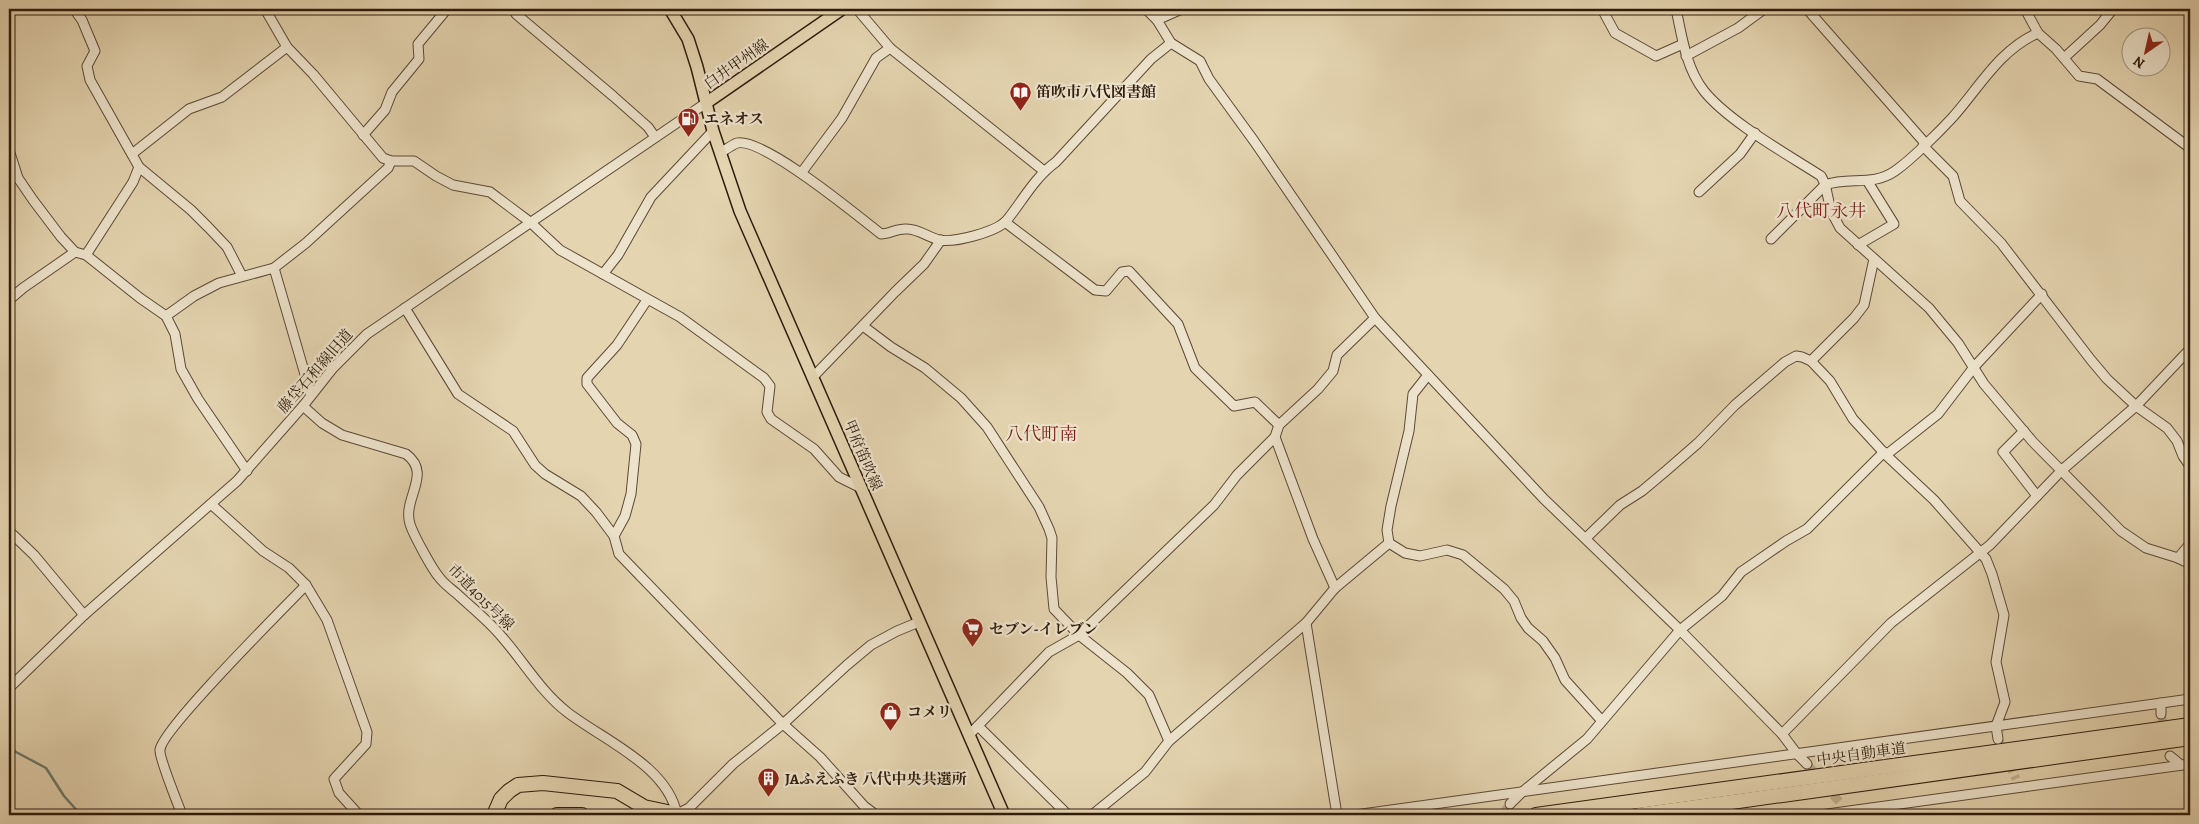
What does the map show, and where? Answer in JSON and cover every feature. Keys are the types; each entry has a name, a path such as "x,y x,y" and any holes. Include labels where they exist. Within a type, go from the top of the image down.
{"highway":[{"name":"中央自動車道","path":"1536,815 2190,725"},
{"name":"中央自動車道","path":"1639,815 2190,738"},
{"path":"494,815 501,799 509,791 518,786 543,783 616,791 644,807 676,815"},
{"path":"557,815 582,815"}],"main road":[{"name":"白井甲州線","path":"670,9 688,39 706,103 842,9"},
{"name":"甲府笛吹線","path":"706,103 713,131 740,211 1004,815"}],"street":[{"path":"74,9 82,20 95,51 87,66 90,80 138,167 192,210 227,247 242,276"},
{"path":"265,9 287,46 382,158 391,162 414,161 453,185 490,192 530,222 560,250 680,317 764,378 770,386 767,412 771,419 814,449 839,477 861,488"},
{"path":"363,135 385,110 392,92 419,59 418,44 447,9"},
{"path":"513,9 516,14 614,96 648,127 655,137"},
{"path":"857,9 890,48 1044,171"},
{"path":"1146,9 1157,20 1171,43 1200,61 1209,78 1375,318 1544,499 1680,630 1782,734 1807,764"},
{"path":"1157,20 1182,9"},
{"path":"1602,9 1615,33 1656,56 1684,44"},
{"path":"1676,9 1686,56 1703,90 1755,133 1821,176 1831,211 1840,228 1929,308 1958,343 1984,384 2024,431 2120,531 2146,548 2178,558 2190,564"},
{"path":"1686,56 1738,28 1764,9"},
{"path":"1807,9 1953,176 1960,201 2001,243 2091,360 2107,379 2136,406 2167,428 2177,441 2183,456 2190,466"},
{"path":"2025,9 2038,34 2080,76 2097,79 2190,148"},
{"path":"2064,58 2100,25 2113,9"},
{"path":"1771,239 1825,185 1836,181 1868,182 1895,171 1951,118 1988,70 2025,39 2038,34"},
{"path":"720,153 738,143 747,144 802,172 881,234 888,234 900,229 909,229 941,240 984,234 1005,222 1044,171 1056,162 1151,59 1171,43"},
{"path":"132,154 189,108 222,97 287,46"},
{"path":"802,172 842,118 876,58 890,48"},
{"name":"藤垈石和線旧道","path":"9,688 84,614 247,471 352,346 706,103"},
{"path":"603,274 618,255 651,197 713,131"},
{"path":"1699,192 1740,154 1755,133"},
{"path":"9,150 18,178 61,237 75,252 86,255 166,316 175,334 181,369 198,399 247,471"},
{"path":"166,316 194,296 219,284 274,268 306,243 388,168 391,162"},
{"path":"86,255 134,182 138,167"},
{"path":"1858,245 1894,224 1868,182"},
{"path":"1005,222 1095,290 1106,291 1122,272 1129,271 1178,324 1195,368 1218,393 1234,406 1255,402 1279,424"},
{"path":"813,378 924,264 941,240"},
{"path":"9,300 22,288 75,252"},
{"path":"1811,361 1854,318 1864,305 1874,259"},
{"path":"274,268 311,395"},
{"path":"1510,804 1520,792 1587,739 1680,630 1722,596 1741,572 1807,528 1885,453 1938,414 1974,367 2042,294"},
{"path":"614,536 625,516 631,494 636,444 632,435 617,423 587,384 587,378 617,345 647,300"},
{"path":"405,308 458,394 513,431 535,465 545,474 581,496 614,536 620,554 783,724 820,757 864,806 876,815"},
{"path":"969,735 1049,652 1079,635 1214,505 1237,475 1276,437 1279,424 1318,389 1333,371 1337,355 1375,318"},
{"path":"863,326 891,347 925,368 961,398 987,427 1039,507 1049,529 1052,538 1051,577 1054,609 1079,635 1127,673 1148,695 1169,741"},
{"path":"1782,734 1891,623 1980,553 2062,470 2136,406 2190,349"},
{"path":"1586,538 1620,506 1642,491 1673,465 1735,405 1785,362 1796,356 1811,361 1830,381 1852,419 1934,500 1986,559 2004,615 1996,662 2005,702 1996,726 1998,739"},
{"path":"1428,375 1413,394 1409,431 1387,530 1389,543 1405,554 1420,556 1447,550 1463,555 1504,589 1514,601 1520,618 1543,641 1565,680 1602,721"},
{"name":"市道4015号線","path":"303,406 322,423 342,435 406,454 414,460 418,468 409,512 410,524 438,577 502,636 551,698 566,712 626,752 662,782 670,792 676,815"},
{"path":"2024,431 2003,452 2037,496"},
{"path":"1276,437 1313,539 1335,588"},
{"path":"211,504 263,551 289,568 306,585 327,620 367,732 366,744 334,779 339,793 359,815"},
{"path":"9,532 34,555 84,614"},
{"path":"1092,815 1145,772 1169,741 1306,623 1335,588 1389,543"},
{"path":"2178,558 2190,544"},
{"path":"182,815 160,751 164,738 209,686 306,585"},
{"path":"676,815 689,808 733,764 783,724 871,645 919,622"},
{"path":"1306,623 1337,815"},
{"path":"1355,815 2190,699"},
{"path":"2161,703 2162,714"},
{"path":"978,726 1068,815"},
{"path":"2170,756 2186,765"},
{"path":"1820,815 2186,765"},
{"path":"2016,779 2020,789"}],"waterway":[{"path":"9,746 16,752 46,768 64,796 81,815"}],"tunnel":[{"path":"2161,714 2170,756"},
{"path":"1998,739 2016,779"},
{"path":"1807,764 1842,805"},
{"path":"1502,815 1510,804"}],"place":[{"name":"笛吹市八代図書館","path":"1020,111"},
{"name":"エネオス","path":"688,138"},
{"name":"セブン-イレブン","path":"973,648"},
{"name":"コメリ","path":"891,731"},
{"name":"JAふえふき 八代中央共選所","path":"769,798"}],"district":[{"name":"八代町永井","path":"1821,211"},
{"name":"八代町南","path":"1041,434"}]}
